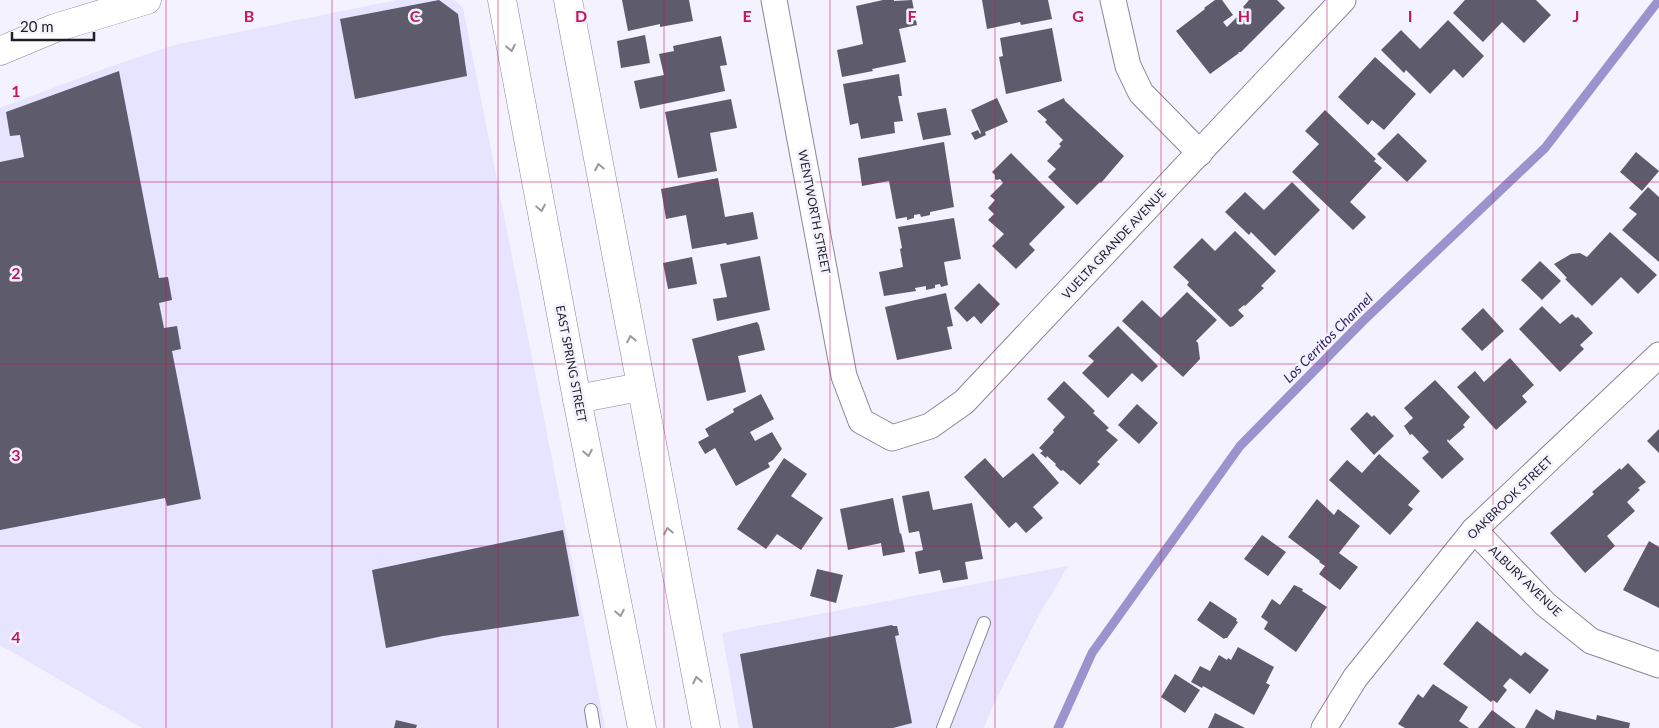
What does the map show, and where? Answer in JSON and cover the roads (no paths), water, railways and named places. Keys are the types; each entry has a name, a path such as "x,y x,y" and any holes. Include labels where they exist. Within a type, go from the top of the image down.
{"main road":[{"path":"0,51 56,28 148,0"},
{"name":"EAST SPRING STREET","path":"502,0 577,399 642,728"},
{"path":"568,0 706,728"},
{"path":"577,399 640,387"}],"street":[{"name":"WENTWORTH STREET","path":"774,0 844,376 862,421"},
{"path":"1113,0 1128,66 1141,93 1200,152"},
{"name":"VUELTA GRANDE AVENUE","path":"862,421 892,438 930,426 964,402 1343,0"},
{"name":"OAKBROOK STREET","path":"1324,728 1355,678 1474,530 1659,355"},
{"name":"ALBURY AVENUE","path":"1474,530 1545,604 1591,642 1659,665"}],"lane":[{"path":"944,728 984,623"},
{"path":"591,710 594,728"}],"waterway":[{"name":"Los Cerritos Channel","path":"1058,728 1092,653 1240,446 1363,321 1545,148 1659,0"}]}
